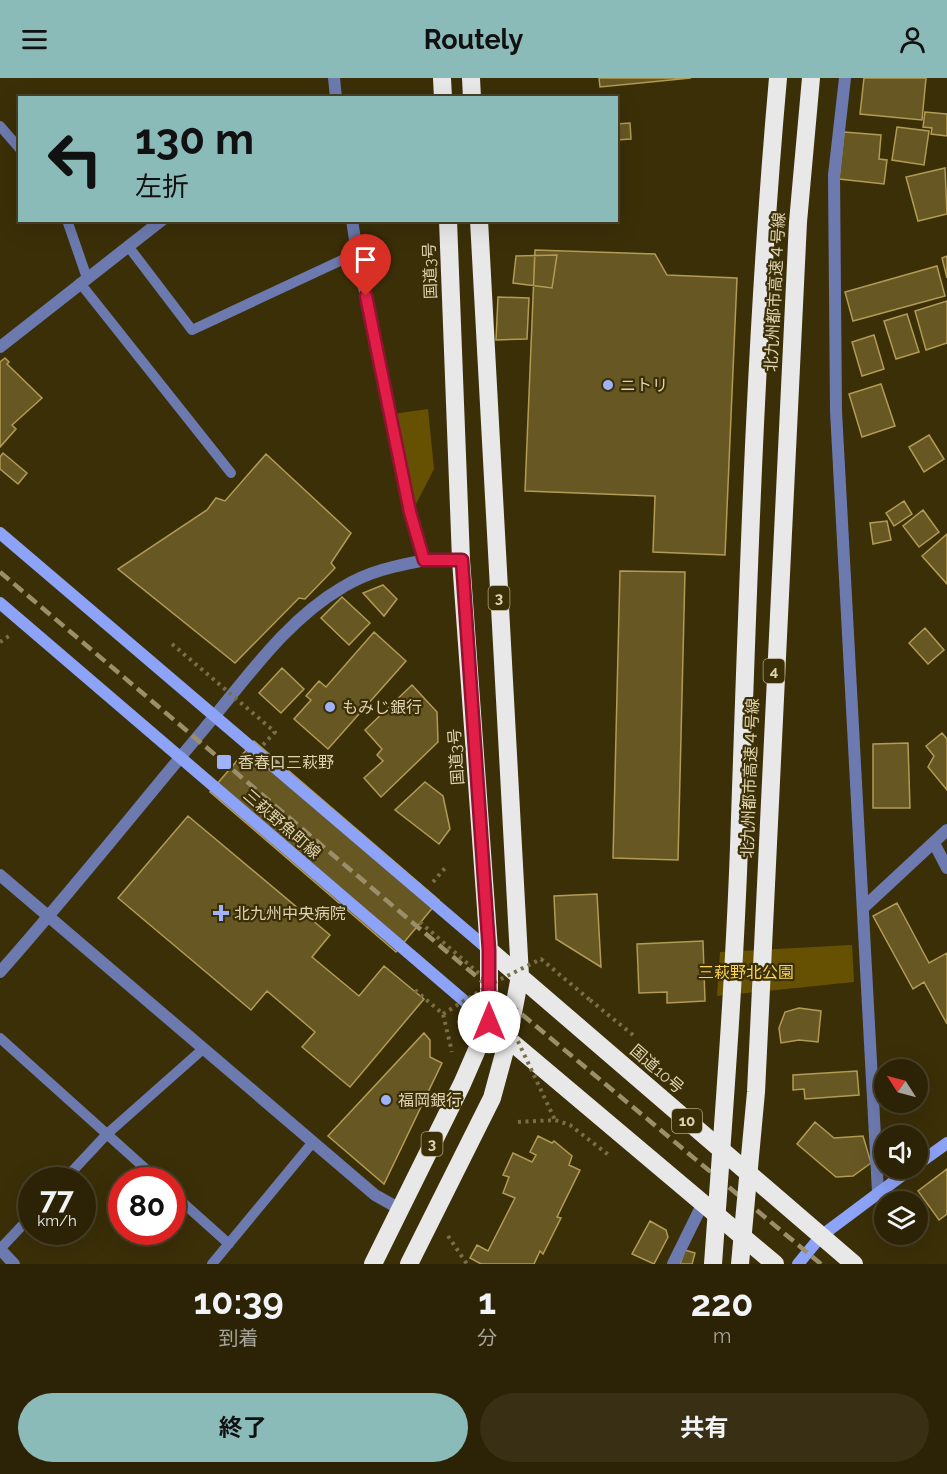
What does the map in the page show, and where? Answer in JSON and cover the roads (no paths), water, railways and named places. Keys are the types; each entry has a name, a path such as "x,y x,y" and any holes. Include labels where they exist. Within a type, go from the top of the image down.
{"highway":[{"path":"442,78 443,96"},
{"path":"471,78 472,96"},
{"name":"北九州都市高速４号線","path":"713,1264 739,849 744,662 765,225 778,78"},
{"name":"北九州都市高速４号線","path":"740,1264 756,1092 796,246 811,78"},
{"name":"国道3号","path":"373,1264 462,1084 489,1022 489,950 462,560 448,222"},
{"name":"3","path":"409,1264 492,1098 508,1039 520,976 479,222"},
{"name":"国道10号","path":"489,950 854,1264"},
{"path":"489,1022 775,1264"}],"main road":[{"path":"0,533 489,950"},
{"name":"三萩野魚町線","path":"0,603 489,1022"},
{"path":"928,1157 947,1143"},
{"path":"879,1191 896,1179"},
{"path":"798,1264 821,1236 874,1195"}],"street":[{"path":"845,78 834,175 836,411 878,1191"},
{"path":"0,347 159,222"},
{"path":"352,222 410,512 424,560"},
{"path":"0,972 214,717 251,669 313,609 342,587 377,569 424,560 462,560"},
{"path":"863,908 947,830"},
{"path":"934,843 947,868"},
{"path":"0,875 375,1195 400,1209"},
{"path":"673,1264 703,1203"},
{"path":"0,1249 14,1264"}],"lane":[{"path":"0,126 18,147"},
{"path":"68,222 84,281 231,473"},
{"path":"128,246 192,330 357,253"},
{"path":"0,1038 144,1167"},
{"path":"76,1167 107,1134 203,1049"},
{"path":"212,1264 313,1142"},
{"path":"186,1206 229,1244"},
{"path":"0,1249 18,1230"}],"railway":[{"path":"0,572 446,951 821,1264"}],"place":[{"name":"ニトリ","path":"608,385"},
{"name":"もみじ銀行","path":"330,707"},
{"name":"香春口三萩野","path":"224,762"},
{"name":"北九州中央病院","path":"221,913"},
{"name":"福岡銀行","path":"386,1100"}],"park label":[{"name":"三萩野北公園","path":"746,972"}]}
